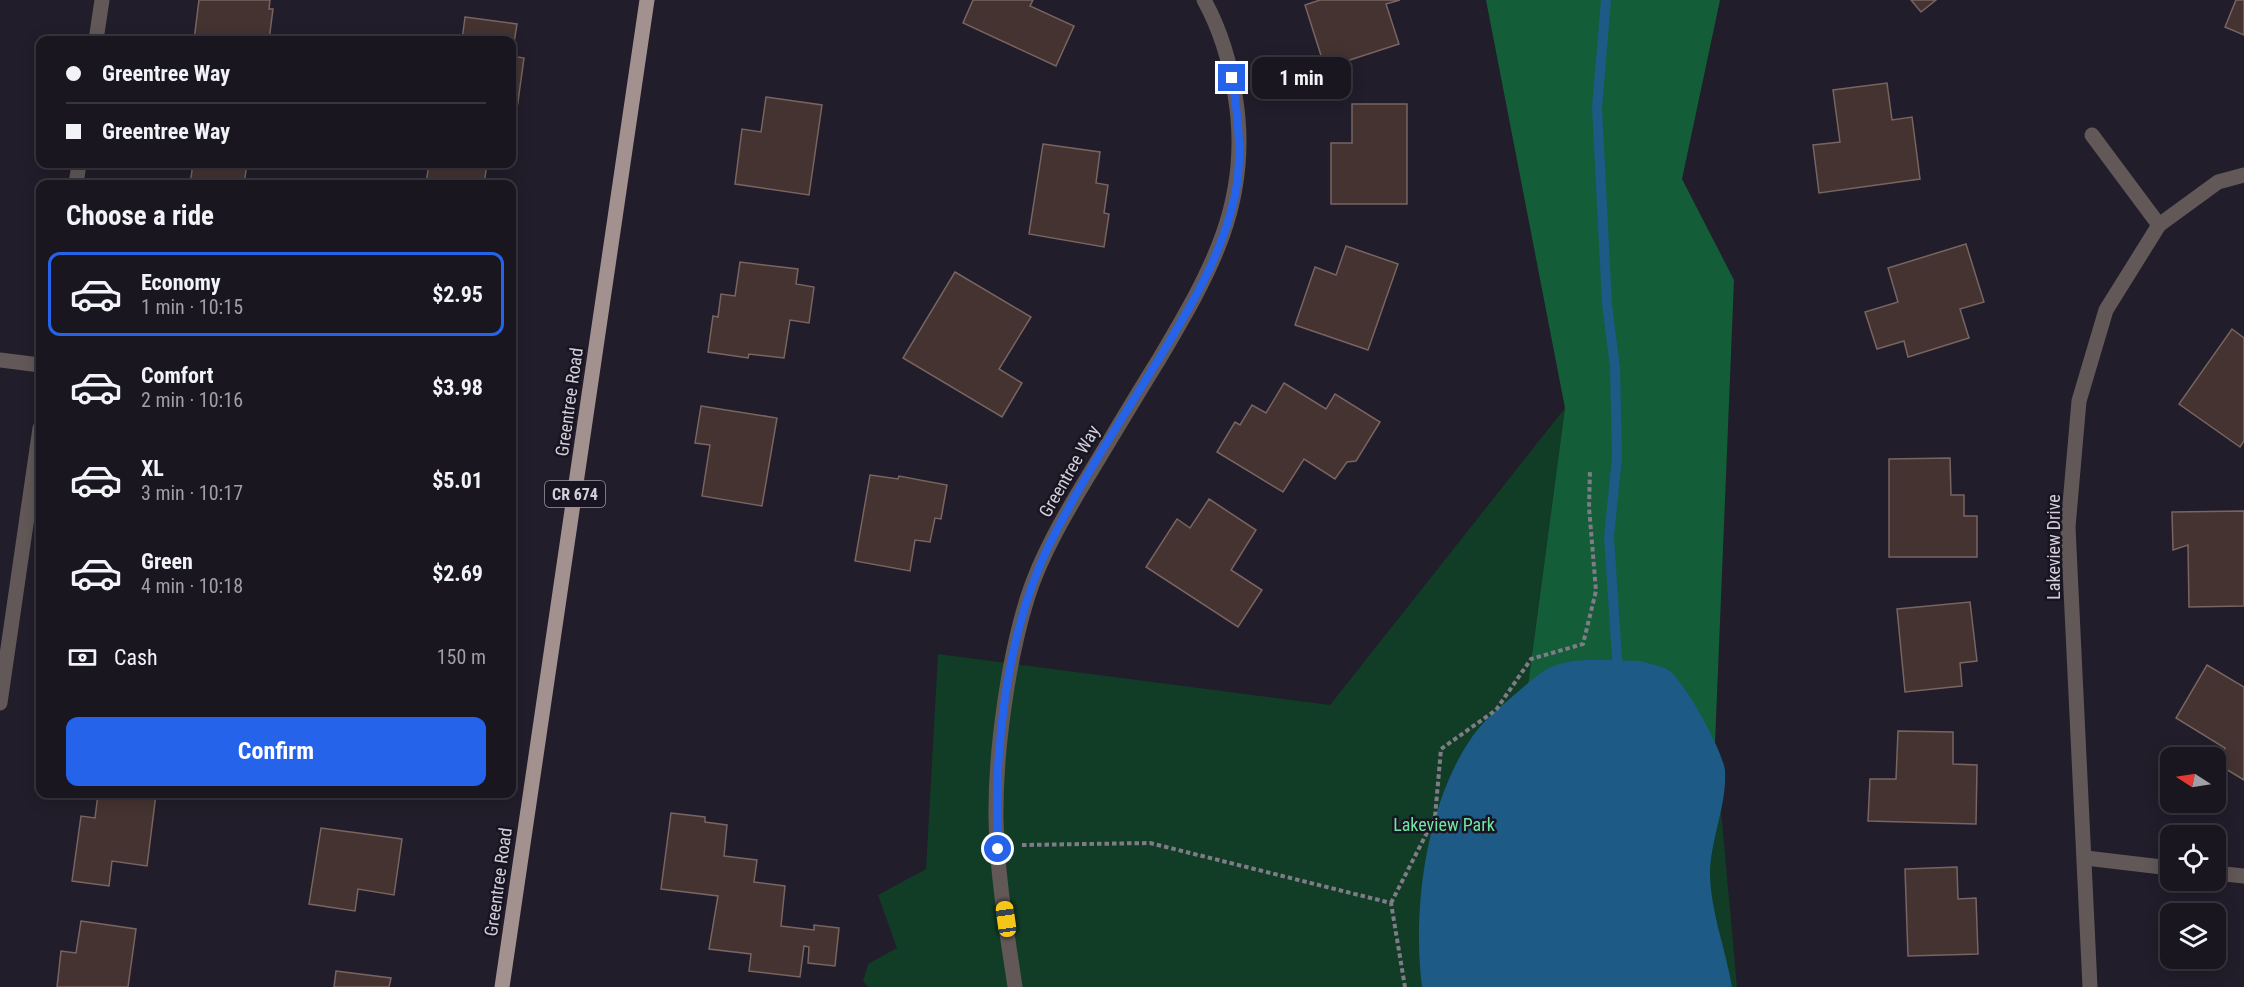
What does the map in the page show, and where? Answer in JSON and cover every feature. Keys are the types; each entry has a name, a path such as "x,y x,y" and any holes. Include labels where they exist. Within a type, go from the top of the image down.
{"main road":[{"name":"Greentree Road","path":"502,987 647,0"}],"street":[{"path":"97,36 102,0"},
{"name":"Greentree Way","path":"1015,987 998,849 998,788 1004,718 1018,630 1029,593 1068,509 1201,288 1221,245 1235,194 1239,116 1222,40 1204,0"},
{"path":"2092,135 2158,225"},
{"name":"Lakeview Drive","path":"2090,987 2086,858 2068,527 2079,402 2106,310 2158,225 2218,182 2244,175"},
{"path":"0,360 36,364"},
{"path":"0,703 36,456"},
{"path":"2086,858 2160,867"},
{"path":"2226,874 2244,876"}],"path":[{"path":"1405,987 1391,903 1435,818 1441,749 1496,710 1532,658 1583,644 1596,591 1589,507 1590,471"},
{"path":"998,849 1030,844 1150,843 1391,903"}],"green space":[{"path":"1486,0 1720,0 1682,179 1734,280 1715,744 1667,669 1528,685 1565,408"},
{"name":"Lakeview Park","path":"1565,408 1528,684 1715,744 1737,987 868,987 863,981 868,964 897,948 878,895 926,869 938,654 1330,705"}],"water":[{"path":"1585,660 1640,661 1667,669 1674,675 1702,716 1723,762 1724,797 1710,875 1713,903 1732,987 1422,987 1419,924 1426,858 1443,793 1456,763 1472,737 1497,710 1549,668"}],"building":[{"path":"199,0 270,0 269,9 273,9 270,36 194,36"},
{"path":"973,0 1033,0 1030,6 1074,26 1056,66 963,23"},
{"path":"1320,0 1400,0 1386,4 1399,44 1325,68 1305,5"},
{"path":"1911,0 1936,0 1921,12"},
{"path":"2236,0 2244,0 2244,35 2225,27"},
{"path":"465,17 517,24 515,36 463,36"},
{"path":"516,57 524,58 516,116"},
{"path":"1887,83 1892,120 1912,117 1920,179 1819,193 1813,145 1840,142 1833,90"},
{"path":"766,97 822,105 809,195 735,184 742,129 761,132"},
{"path":"1352,104 1407,104 1407,204 1331,204 1331,143 1352,143"},
{"path":"1043,144 1100,152 1096,183 1108,185 1104,213 1109,214 1104,247 1029,234"},
{"path":"192,168 246,168 245,180 191,180"},
{"path":"428,168 486,168 485,180 426,180"},
{"path":"1966,244 1984,302 1960,309 1969,338 1908,357 1904,341 1877,349 1865,312 1898,302 1888,268"},
{"path":"1346,246 1398,264 1368,350 1295,325 1315,267 1336,275"},
{"path":"740,262 798,269 796,284 814,287 809,323 790,320 784,358 749,354 748,358 708,352 713,316 718,317 721,294 735,296"},
{"path":"955,272 1031,317 999,369 1022,383 1002,417 903,358"},
{"path":"2232,329 2244,338 2244,441 2240,447 2179,404"},
{"path":"1284,383 1326,409 1335,394 1380,422 1356,461 1347,462 1335,479 1304,459 1283,492 1217,452 1235,422 1240,425 1252,405 1266,413"},
{"path":"701,406 777,418 762,506 702,496 710,445 695,443"},
{"path":"1950,458 1951,495 1964,495 1964,516 1977,516 1977,557 1889,557 1889,459"},
{"path":"870,475 898,479 899,476 947,485 941,519 935,518 930,542 915,540 910,571 855,561"},
{"path":"1209,499 1256,530 1231,570 1262,590 1238,627 1146,567 1177,519 1190,528"},
{"path":"2244,511 2244,606 2189,607 2188,545 2173,550 2172,512"},
{"path":"1970,602 1977,661 1960,663 1962,686 1905,692 1897,609"},
{"path":"2207,665 2244,687 2244,780 2226,769 2226,747 2176,718"},
{"path":"1898,731 1953,732 1953,764 1977,765 1976,824 1868,821 1870,779 1896,779"},
{"path":"98,798 156,798 147,866 112,861 109,886 72,881 81,816 95,818"},
{"path":"671,813 705,817 705,822 727,825 724,856 757,860 754,882 785,886 781,926 814,930 814,925 839,928 835,966 808,963 809,947 804,946 800,977 749,971 751,954 709,949 718,896 661,889"},
{"path":"321,828 402,839 394,895 358,889 355,911 309,904"},
{"path":"1957,867 1958,899 1976,898 1978,954 1908,956 1905,869"},
{"path":"81,921 136,929 128,987 57,987 61,951 76,953"},
{"path":"336,971 391,978 389,987 334,987"}],"waterway":[{"path":"1606,0 1597,108 1607,304 1615,368 1617,457 1609,537 1618,673"}],"route":[{"path":"998,849 996,818 1004,718 1018,630 1029,593 1068,509 1201,288 1221,245 1235,194 1238,156 1239,116 1232,78"}]}
